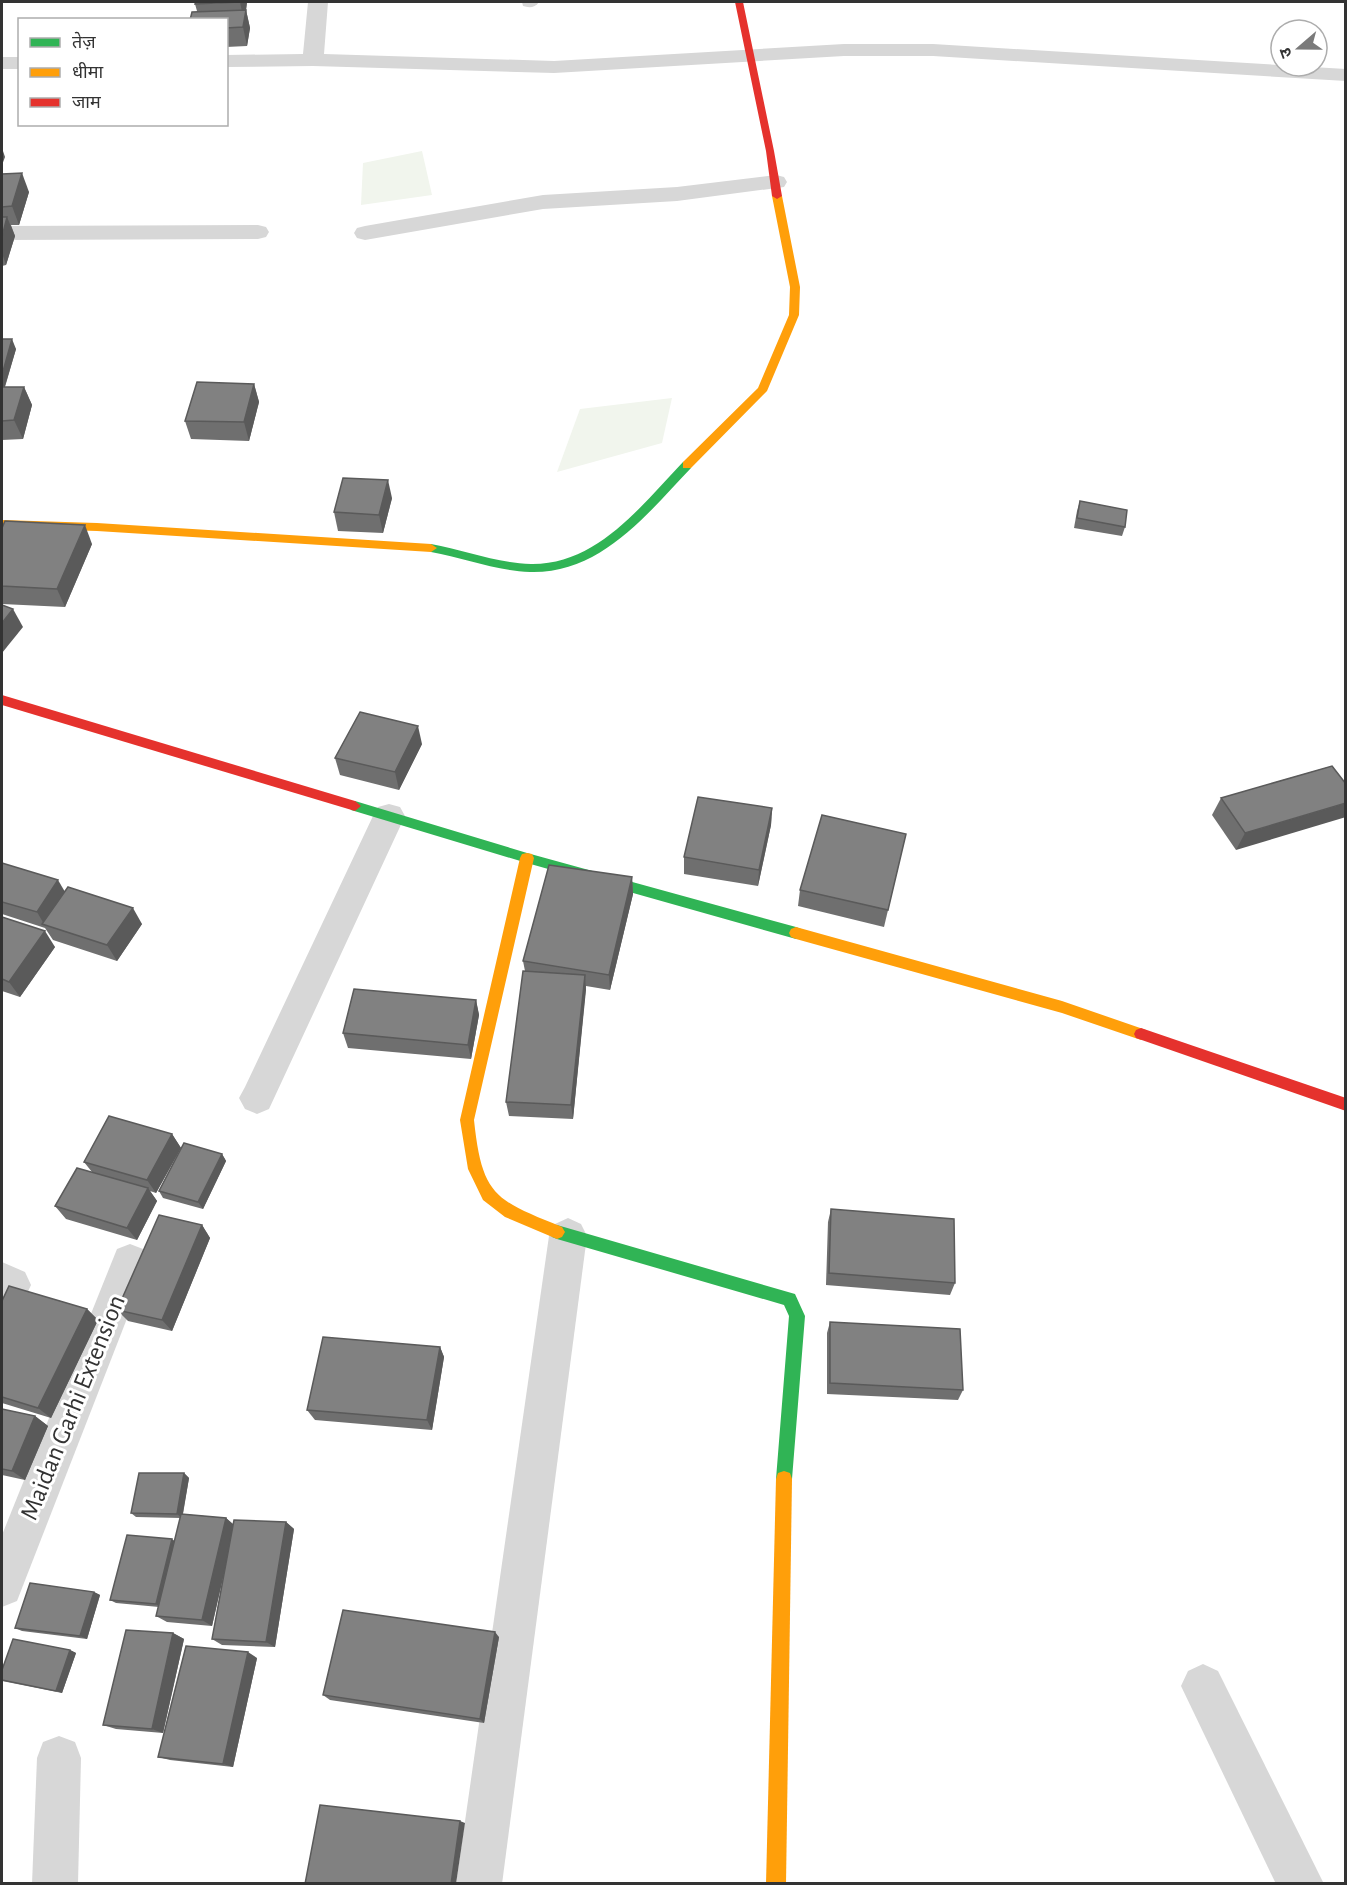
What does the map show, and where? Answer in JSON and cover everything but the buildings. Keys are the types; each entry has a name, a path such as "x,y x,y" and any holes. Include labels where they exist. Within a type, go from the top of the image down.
{"street":[{"path":"313,60 318,2"},
{"path":"2,524 97,527 352,544 405,545 450,551 523,568 545,570 576,562 609,543 763,389 794,315 795,286 739,2"},
{"path":"228,61 313,60 554,67 618,65 751,54 844,50 933,50 1346,75"},
{"path":"2,63 18,63"},
{"path":"365,233 543,202 677,194 776,182"},
{"path":"2,233 258,232"},
{"path":"2,700 527,858 1062,1007 1346,1105"},
{"path":"257,1098 389,816"},
{"path":"527,858 467,1120 470,1153 488,1196 516,1216 568,1236 789,1299 797,1316 784,1477 776,1884"},
{"path":"479,1884 568,1236"},
{"name":"Maidan Garhi Extension","path":"2,1586 130,1262"},
{"path":"1203,1686 1301,1884"},
{"path":"55,1884 59,1758"}],"shaded area":[{"path":"422,151 432,195 361,205 363,163"},
{"path":"672,398 662,443 557,472 580,409"}],"traffic: fast":[{"path":"431,548 506,565 531,568 556,566 578,559 619,534 687,465"},
{"path":"355,806 527,858 796,933"},
{"path":"557,1232 789,1299 797,1316 784,1479"}],"traffic: slow":[{"path":"687,465 763,389 794,315 795,287 777,196"},
{"path":"2,524 97,527 431,548"},
{"path":"527,858 467,1120 476,1169 488,1195 510,1212 557,1232"},
{"path":"796,933 1062,1007 1141,1034"},
{"path":"776,1884 784,1479"}],"traffic: jam":[{"path":"739,2 777,196"},
{"path":"2,700 355,806"},
{"path":"1141,1034 1346,1105"}]}
